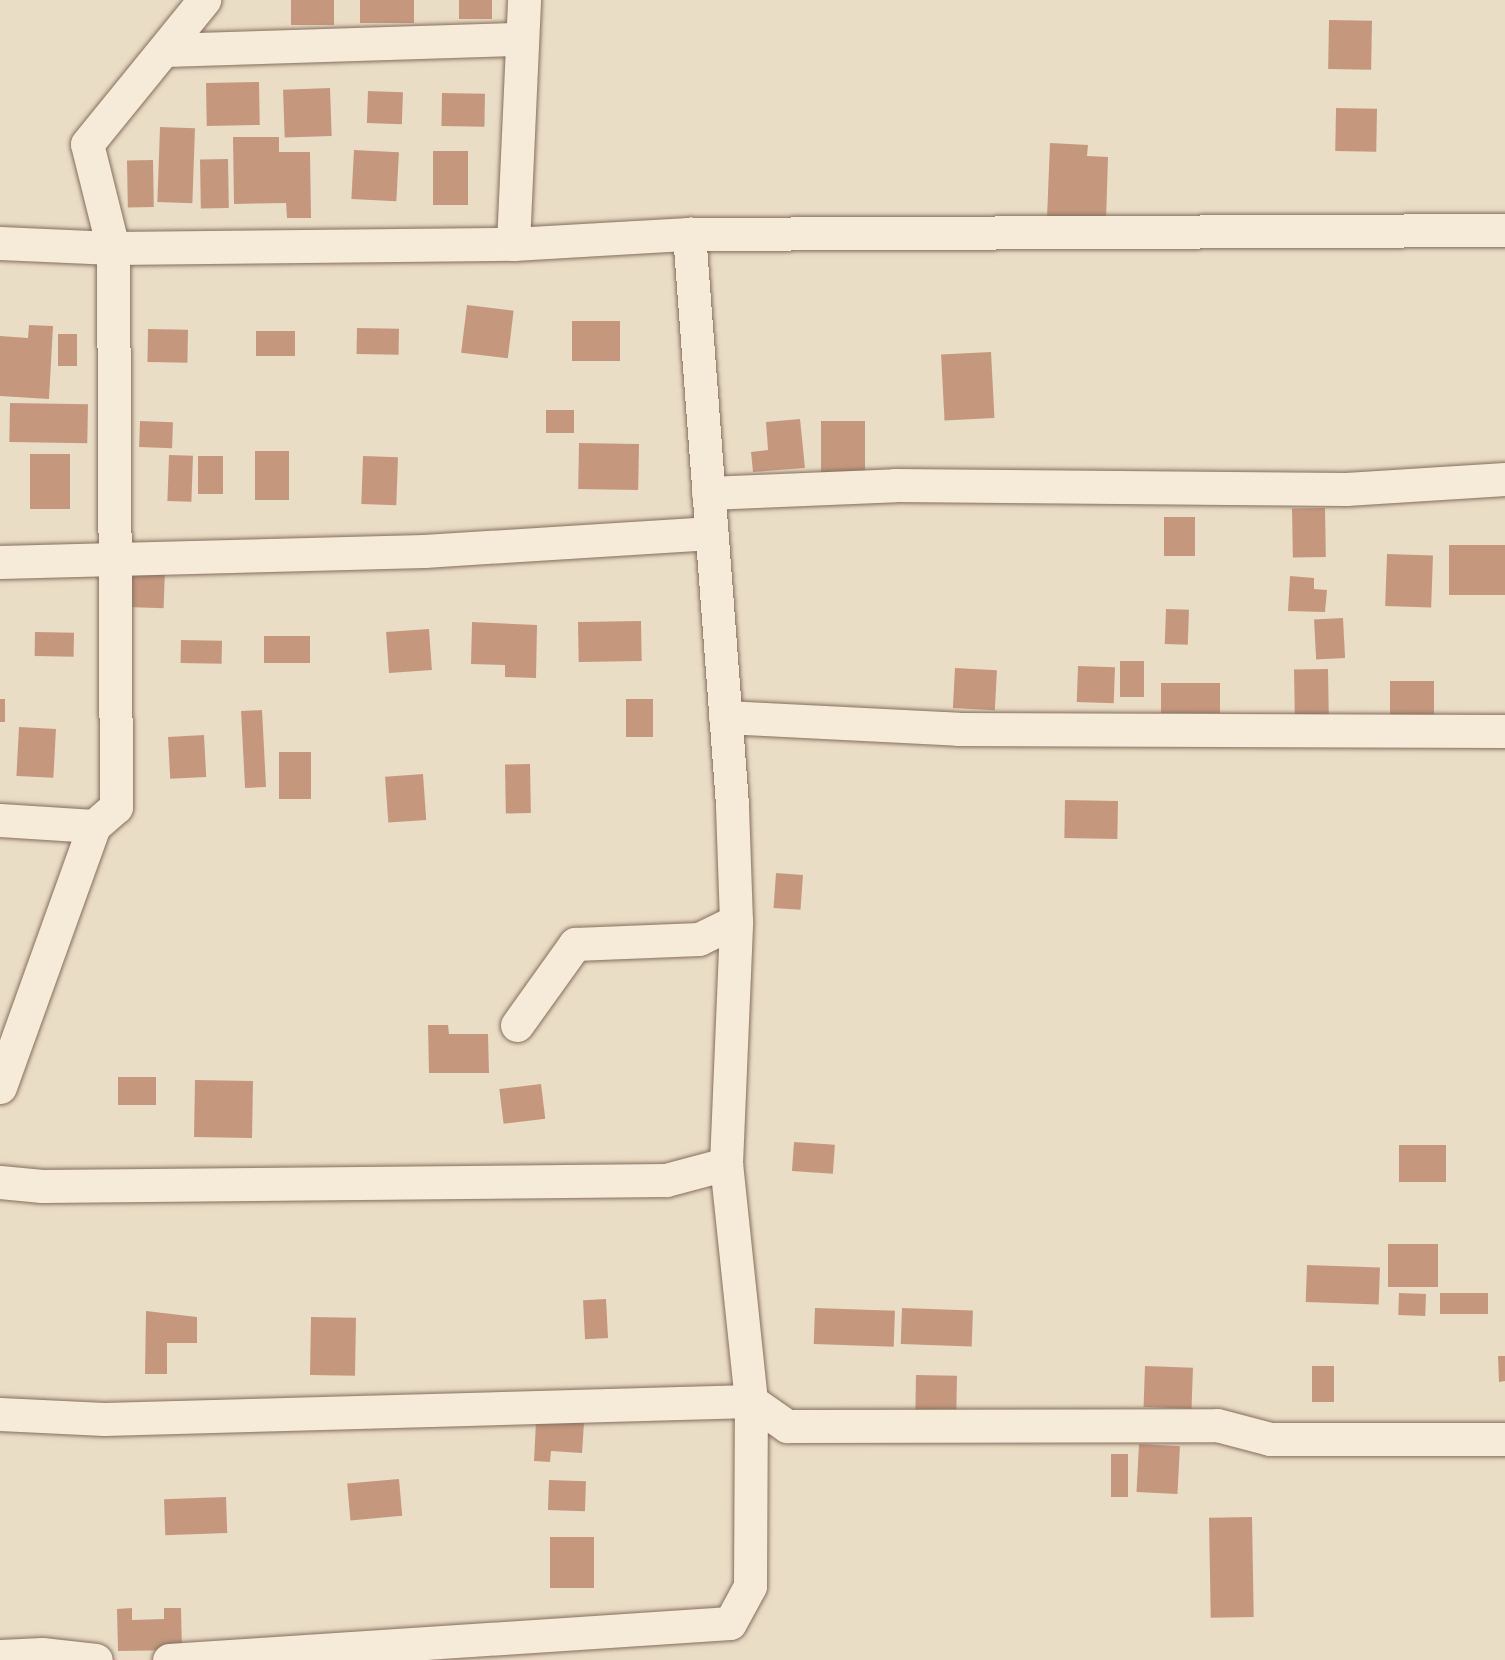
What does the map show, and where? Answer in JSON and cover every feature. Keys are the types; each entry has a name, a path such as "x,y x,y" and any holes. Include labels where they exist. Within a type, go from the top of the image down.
{"street":[{"path":"0,1087 94,826 116,807 114,248 87,144 204,0"},
{"path":"513,244 524,0"},
{"path":"166,50 522,39"},
{"path":"0,243 114,248 513,244 689,234 1505,230"},
{"path":"169,1660 730,1623 750,1586 751,1401 726,1164 736,921 725,717 689,234"},
{"path":"708,493 895,485 1346,489 1505,479"},
{"path":"0,562 424,551 711,533"},
{"path":"725,717 958,729 1505,731"},
{"path":"0,820 94,826"},
{"path":"517,1026 575,944 699,939 736,921"},
{"path":"0,1182 42,1186 666,1181 726,1164"},
{"path":"0,1414 104,1419 751,1401 787,1426 1217,1426 1270,1439 1505,1439"},
{"path":"0,1656 42,1654 96,1660"}],"building":[{"path":"291,0 334,0 334,25 291,25"},
{"path":"360,0 414,0 414,23 360,23"},
{"path":"459,0 492,0 492,19 459,19"},
{"path":"1329,20 1372,21 1371,70 1328,69"},
{"path":"259,82 260,125 207,126 206,83"},
{"path":"330,88 332,136 285,138 283,90"},
{"path":"368,91 403,92 402,124 367,123"},
{"path":"442,93 485,94 484,127 441,126"},
{"path":"1336,108 1377,109 1376,152 1335,151"},
{"path":"160,127 195,128 192,203 157,202"},
{"path":"233,137 279,137 279,152 310,152 311,218 287,218 286,203 234,204"},
{"path":"1050,143 1088,145 1087,156 1108,157 1106,221 1047,218"},
{"path":"354,150 399,152 396,201 351,199"},
{"path":"433,151 468,151 468,205 433,205"},
{"path":"200,159 228,159 229,208 201,208"},
{"path":"127,160 153,160 154,207 128,207"},
{"path":"467,305 514,311 508,358 461,353"},
{"path":"572,321 620,321 620,361 572,361"},
{"path":"29,325 53,326 49,399 0,396 0,336 28,338"},
{"path":"357,328 399,329 399,355 357,354"},
{"path":"148,329 188,330 187,363 147,362"},
{"path":"256,331 295,331 295,356 256,356"},
{"path":"58,334 77,334 77,366 58,366"},
{"path":"991,352 994,418 945,421 941,355"},
{"path":"10,403 88,404 87,443 9,442"},
{"path":"546,410 574,410 574,433 546,433"},
{"path":"800,419 805,468 753,472 751,452 768,450 766,422"},
{"path":"140,421 173,422 172,448 139,447"},
{"path":"821,421 865,421 865,474 821,474"},
{"path":"579,443 639,444 638,490 578,489"},
{"path":"255,451 289,451 289,500 255,500"},
{"path":"30,454 70,454 70,509 30,509"},
{"path":"169,455 193,456 191,502 167,501"},
{"path":"198,456 223,456 223,494 198,494"},
{"path":"363,456 398,457 396,505 361,504"},
{"path":"1325,508 1326,557 1293,558 1292,509"},
{"path":"1164,517 1195,517 1195,556 1164,556"},
{"path":"1449,545 1505,545 1505,595 1449,595"},
{"path":"1387,554 1433,556 1431,608 1385,606"},
{"path":"129,568 165,569 164,608 128,607"},
{"path":"1290,576 1314,578 1314,589 1327,590 1325,612 1288,611"},
{"path":"1166,609 1189,610 1188,645 1165,644"},
{"path":"1343,618 1345,658 1316,659 1314,620"},
{"path":"641,621 642,661 579,662 578,622"},
{"path":"472,622 537,625 536,678 505,677 505,665 471,664"},
{"path":"429,629 432,670 389,673 386,632"},
{"path":"35,632 74,633 74,657 35,656"},
{"path":"264,636 310,636 310,663 264,663"},
{"path":"181,640 222,641 222,664 181,663"},
{"path":"1120,661 1144,661 1144,697 1120,697"},
{"path":"1078,666 1115,667 1114,703 1077,702"},
{"path":"955,668 997,670 995,710 953,708"},
{"path":"1328,669 1329,718 1295,719 1294,670"},
{"path":"1390,681 1434,681 1434,722 1390,722"},
{"path":"1161,683 1220,683 1220,713 1161,713"},
{"path":"0,699 5,699 5,722 0,722"},
{"path":"626,699 653,699 653,737 626,737"},
{"path":"262,710 266,787 245,788 241,711"},
{"path":"19,727 56,729 53,778 16,776"},
{"path":"204,735 206,777 170,779 168,737"},
{"path":"279,752 311,752 311,799 279,799"},
{"path":"505,764 530,764 531,813 506,813"},
{"path":"423,774 426,820 388,823 385,777"},
{"path":"1065,800 1118,801 1117,839 1064,838"},
{"path":"776,873 803,875 800,910 774,908"},
{"path":"428,1025 448,1025 449,1034 488,1034 489,1073 429,1073"},
{"path":"118,1077 156,1077 156,1105 118,1105"},
{"path":"195,1080 253,1081 252,1138 194,1137"},
{"path":"541,1084 545,1119 504,1124 499,1089"},
{"path":"794,1142 835,1145 833,1174 792,1171"},
{"path":"1399,1145 1446,1145 1446,1182 1399,1182"},
{"path":"1388,1244 1438,1244 1438,1287 1388,1287"},
{"path":"1307,1265 1380,1268 1379,1305 1306,1302"},
{"path":"1399,1293 1426,1294 1425,1316 1398,1315"},
{"path":"1440,1293 1488,1293 1488,1314 1440,1314"},
{"path":"606,1299 608,1338 585,1339 583,1300"},
{"path":"815,1308 895,1311 894,1347 814,1344"},
{"path":"902,1308 973,1310 972,1346 901,1344"},
{"path":"146,1311 197,1317 197,1343 167,1343 167,1374 145,1374"},
{"path":"311,1317 356,1318 355,1376 310,1375"},
{"path":"1498,1356 1505,1356 1505,1381 1499,1382"},
{"path":"1145,1366 1193,1368 1192,1409 1144,1407"},
{"path":"1312,1366 1334,1366 1334,1402 1312,1402"},
{"path":"916,1375 957,1376 956,1418 915,1417"},
{"path":"536,1421 584,1423 582,1453 551,1451 550,1462 534,1461"},
{"path":"1139,1444 1180,1446 1177,1494 1136,1492"},
{"path":"1111,1454 1128,1454 1128,1497 1111,1497"},
{"path":"399,1479 402,1516 350,1520 347,1484"},
{"path":"549,1480 586,1481 585,1511 548,1510"},
{"path":"226,1497 227,1533 165,1535 164,1499"},
{"path":"1252,1517 1254,1617 1211,1618 1209,1518"},
{"path":"550,1537 594,1537 594,1588 550,1588"},
{"path":"132,1608 132,1620 164,1619 164,1608 181,1608 182,1650 118,1651 117,1609"}]}
